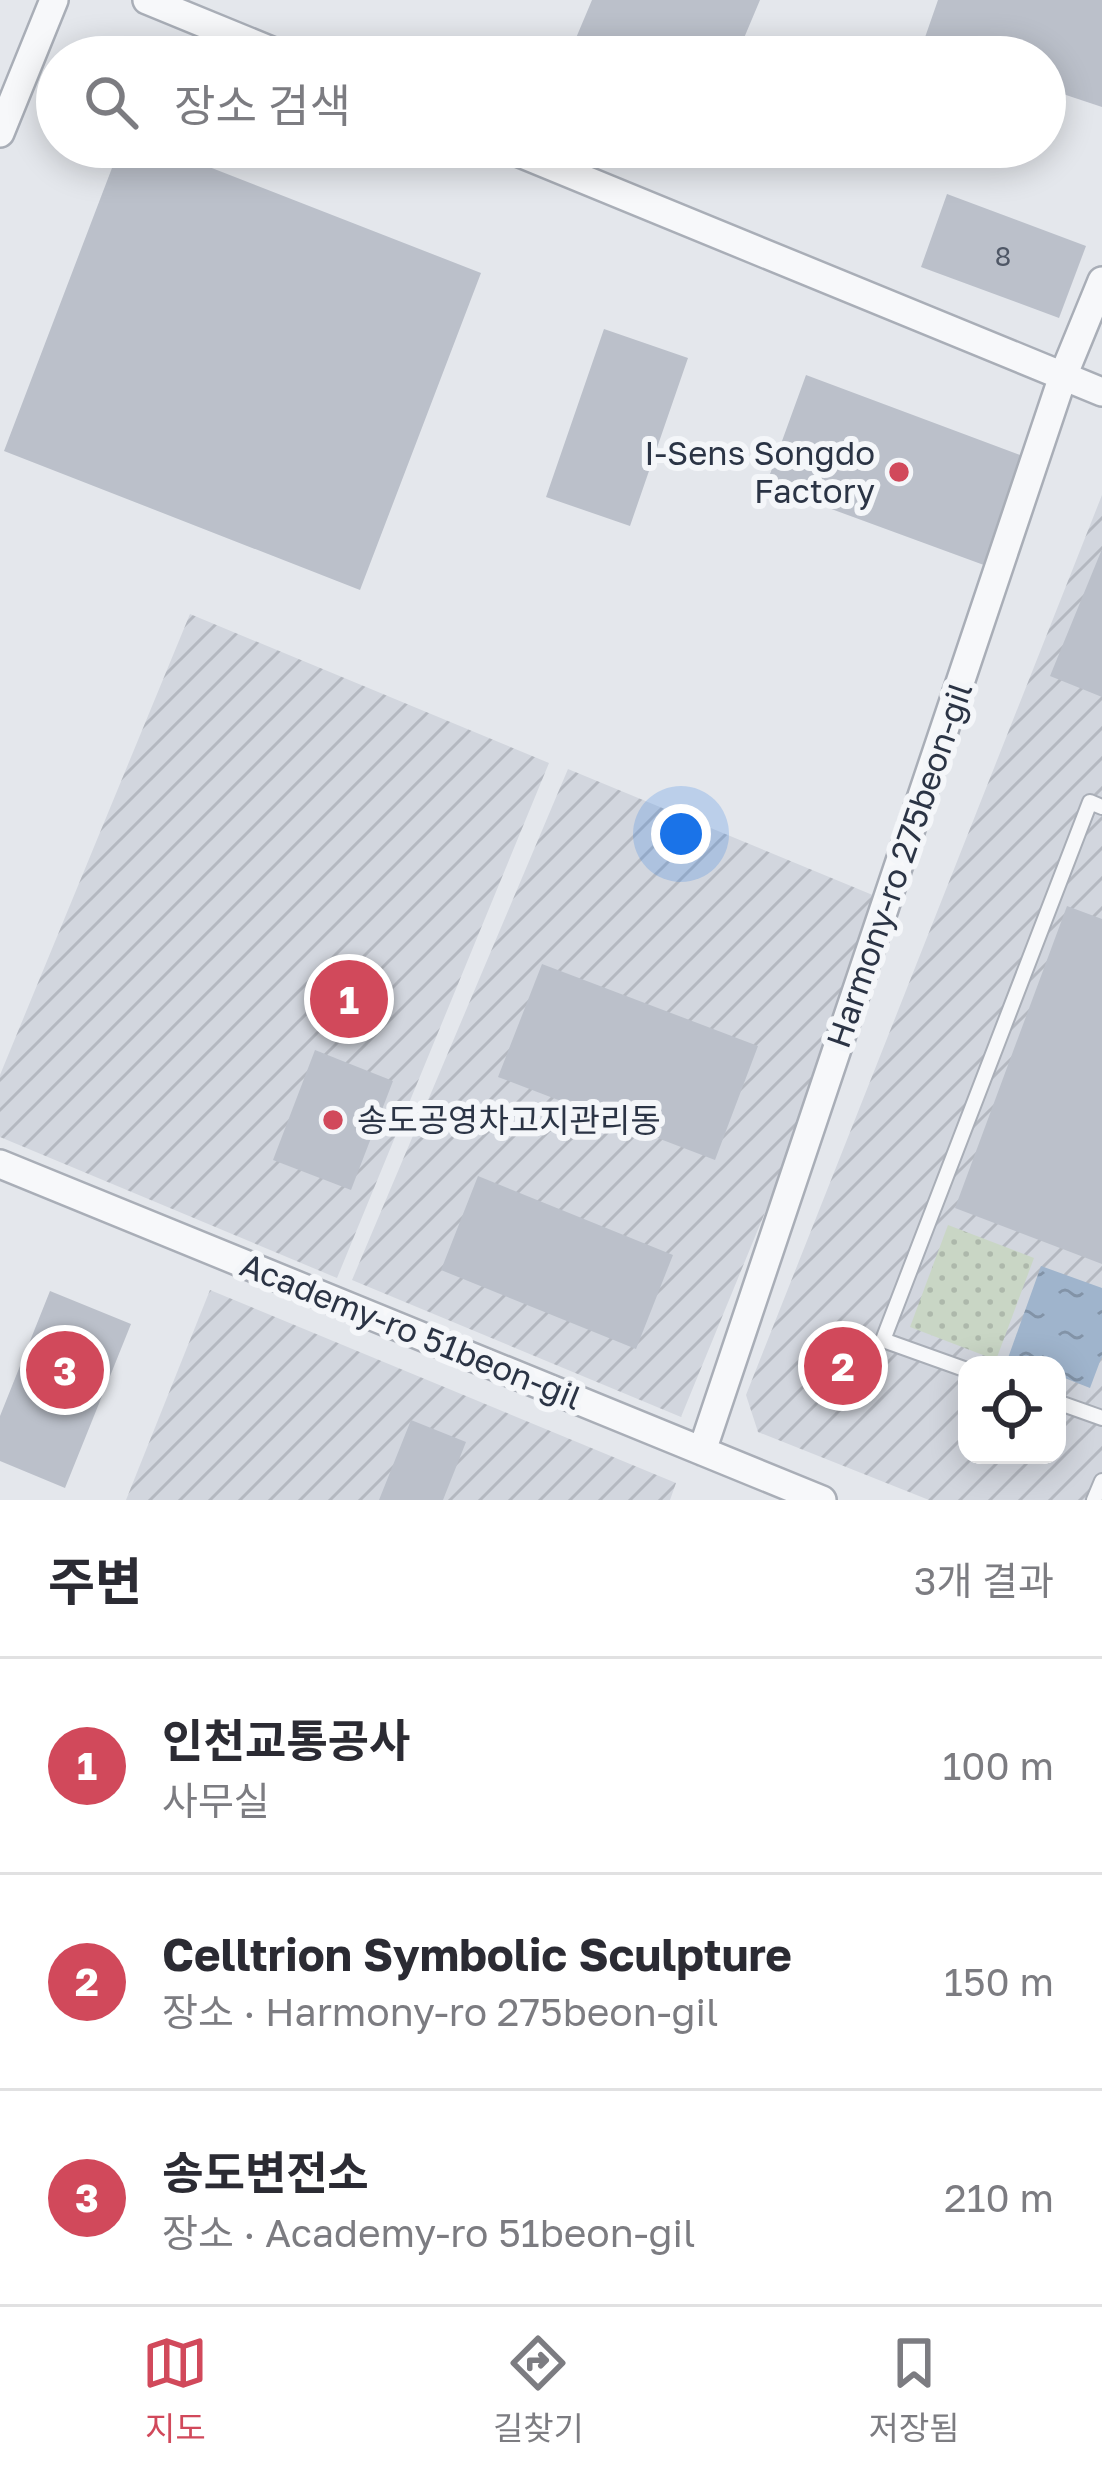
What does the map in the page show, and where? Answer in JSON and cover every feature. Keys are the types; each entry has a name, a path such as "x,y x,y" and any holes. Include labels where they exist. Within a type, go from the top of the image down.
{"street":[{"path":"39,36 53,0"},
{"path":"147,0 235,36"},
{"path":"0,133 36,43"},
{"path":"556,168 1102,392"},
{"name":"Harmony-ro 275beon-gil","path":"702,1451 1063,376 1102,280"},
{"name":"Academy-ro 51beon-gil","path":"0,1164 822,1500"}],"lane":[{"path":"958,1367 883,1340 1090,802 1102,807"},
{"path":"1066,1405 1102,1418"},
{"path":"1094,1500 1102,1480"}],"shaded area":[{"path":"1102,495 1102,1500 929,1500 758,1432 746,1395"},
{"path":"190,614 549,763 337,1278 0,1137 0,1075"},
{"path":"568,769 892,903 681,1417 352,1280"},
{"path":"210,1290 676,1483 670,1500 126,1500"}],"green space":[{"path":"948,1225 1034,1258 997,1356 986,1356 910,1327"}],"water":[{"path":"1041,1266 1102,1288 1102,1356 1090,1388 1066,1379 1066,1356 1009,1356"}],"building":[{"path":"592,0 760,0 745,36 577,36"},
{"path":"938,0 1102,0 1102,107 1066,95 1066,36 925,36"},
{"path":"112,168 212,168 481,273 360,590 4,451"},
{"path":"947,194 1086,246 1059,318 921,267"},
{"path":"604,329 688,358 630,526 546,497"},
{"name":"I-Sens Songdo Factory","path":"806,375 1031,459 992,568 766,485"},
{"path":"1102,549 1102,697 1050,676"},
{"path":"1067,906 1102,919 1102,1264 955,1208"},
{"path":"542,964 758,1046 715,1160 498,1077"},
{"name":"송도공영차고지관리동","path":"315,1050 393,1081 351,1190 273,1160"},
{"path":"478,1176 673,1255 636,1349 441,1270"},
{"path":"50,1291 131,1324 65,1488 0,1461 0,1416"},
{"path":"411,1420 466,1442 443,1500 379,1500"}],"place":[{"name":"I-Sens Songdo Factory","path":"899,472"},
{"name":"인천교통공사","path":"349,999"},
{"name":"송도공영차고지관리동","path":"333,1120"},
{"name":"Celltrion Symbolic Sculpture","path":"843,1366"},
{"name":"송도변전소","path":"65,1370"}]}
